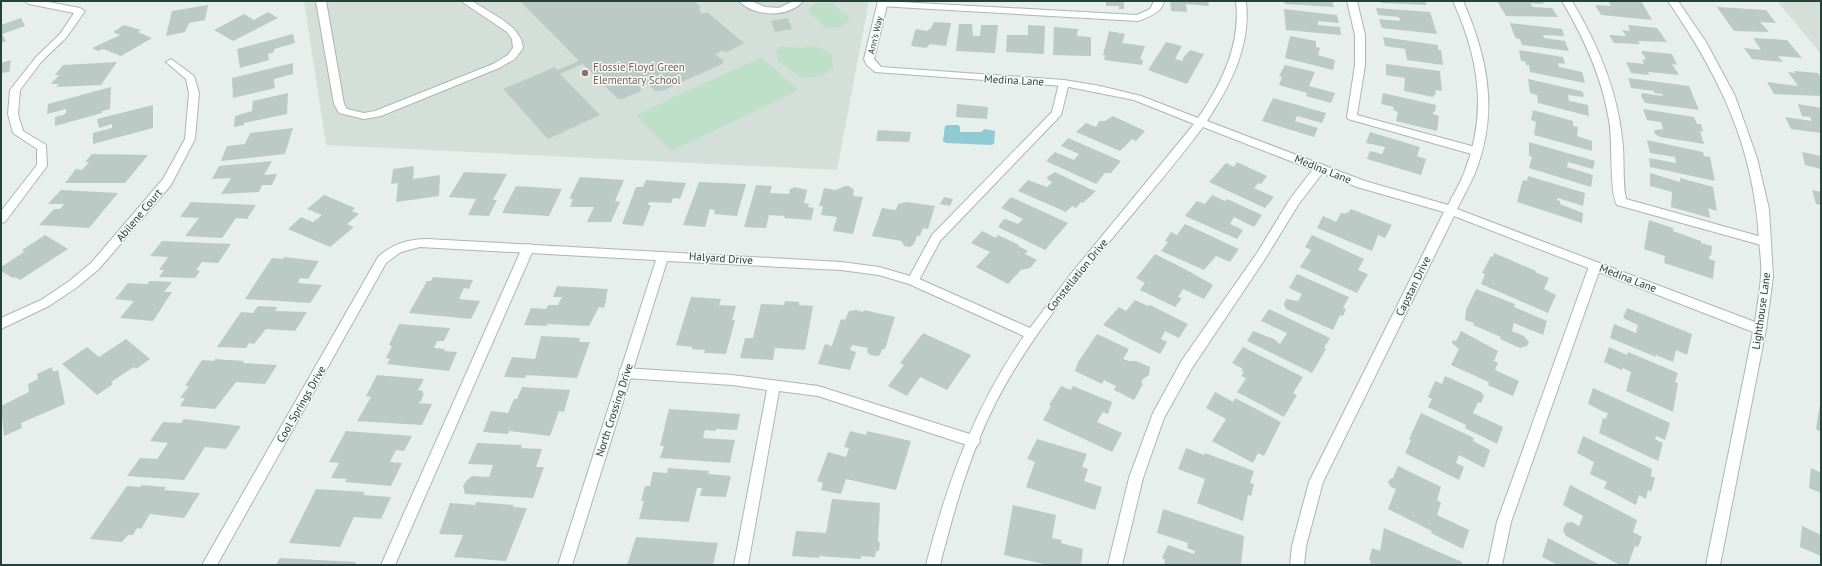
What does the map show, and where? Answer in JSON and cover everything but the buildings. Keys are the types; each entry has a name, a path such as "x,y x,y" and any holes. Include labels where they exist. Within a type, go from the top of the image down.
{"street":[{"path":"1,219 42,166 42,147 18,133 12,114 15,90 39,59 63,36 80,11 29,1"},
{"path":"321,1 339,104 343,110 364,116 385,111 501,64 514,56 518,50 519,43 516,38 489,14 466,1"},
{"path":"744,1 765,11 790,7 798,1"},
{"path":"883,2 1138,18 1153,11 1159,4 1159,1"},
{"name":"Constellation Drive","path":"933,565 945,516 972,441 1003,379 1032,334 1201,121 1224,84 1237,54 1242,29 1241,1"},
{"path":"1352,1 1360,34 1360,65 1352,117 1475,151"},
{"name":"Capstan Drive","path":"1297,565 1299,546 1316,482 1470,172 1483,120 1483,88 1475,47 1458,1"},
{"path":"1567,1 1592,46 1609,94 1617,138 1618,188 1621,202 1765,242"},
{"name":"Lighthouse Lane","path":"1673,1 1714,62 1730,96 1742,125 1752,158 1763,209 1767,276 1760,329 1713,565"},
{"name":"Ann's Way","path":"873,67 869,59 883,2"},
{"name":"Abilene Court","path":"1,324 45,302 72,285 95,266 167,182 190,139 194,93 191,78 171,62"},
{"name":"Medina Lane","path":"873,67 885,72 1064,83 1100,89 1137,98 1201,121 1386,193 1450,210 1760,329"},
{"path":"913,281 936,238 1056,113 1064,83"},
{"path":"1115,565 1136,478 1158,417 1187,364 1261,256 1294,202 1320,168"},
{"name":"Halyard Drive","path":"398,248 418,242 841,266 879,271 913,281 1032,334"},
{"name":"Cool Springs Drive","path":"209,565 382,260 398,248"},
{"path":"388,565 528,248"},
{"name":"North Crossing Drive","path":"565,565 663,255"},
{"path":"1495,565 1504,522 1595,266"},
{"path":"625,373 732,380 818,391 972,441"},
{"path":"741,565 774,385"}],"shaded area":[{"name":"Flossie Floyd Green Elementary School","path":"304,1 869,1 837,170 326,145"},
{"path":"1777,1 1821,1 1821,54"}],"green space":[{"path":"815,3 832,3 850,18 842,27 826,28 807,11"},
{"path":"782,46 797,48 816,46 831,54 834,67 832,70 819,76 802,78 778,61 776,51"},
{"path":"761,57 799,90 672,151 636,115"}],"water":[{"path":"958,125 960,127 960,132 981,132 985,129 995,131 994,144 946,143 943,141 945,126"}],"place":[{"name":"Flossie Floyd Green Elementary School","path":"585,73"}]}
